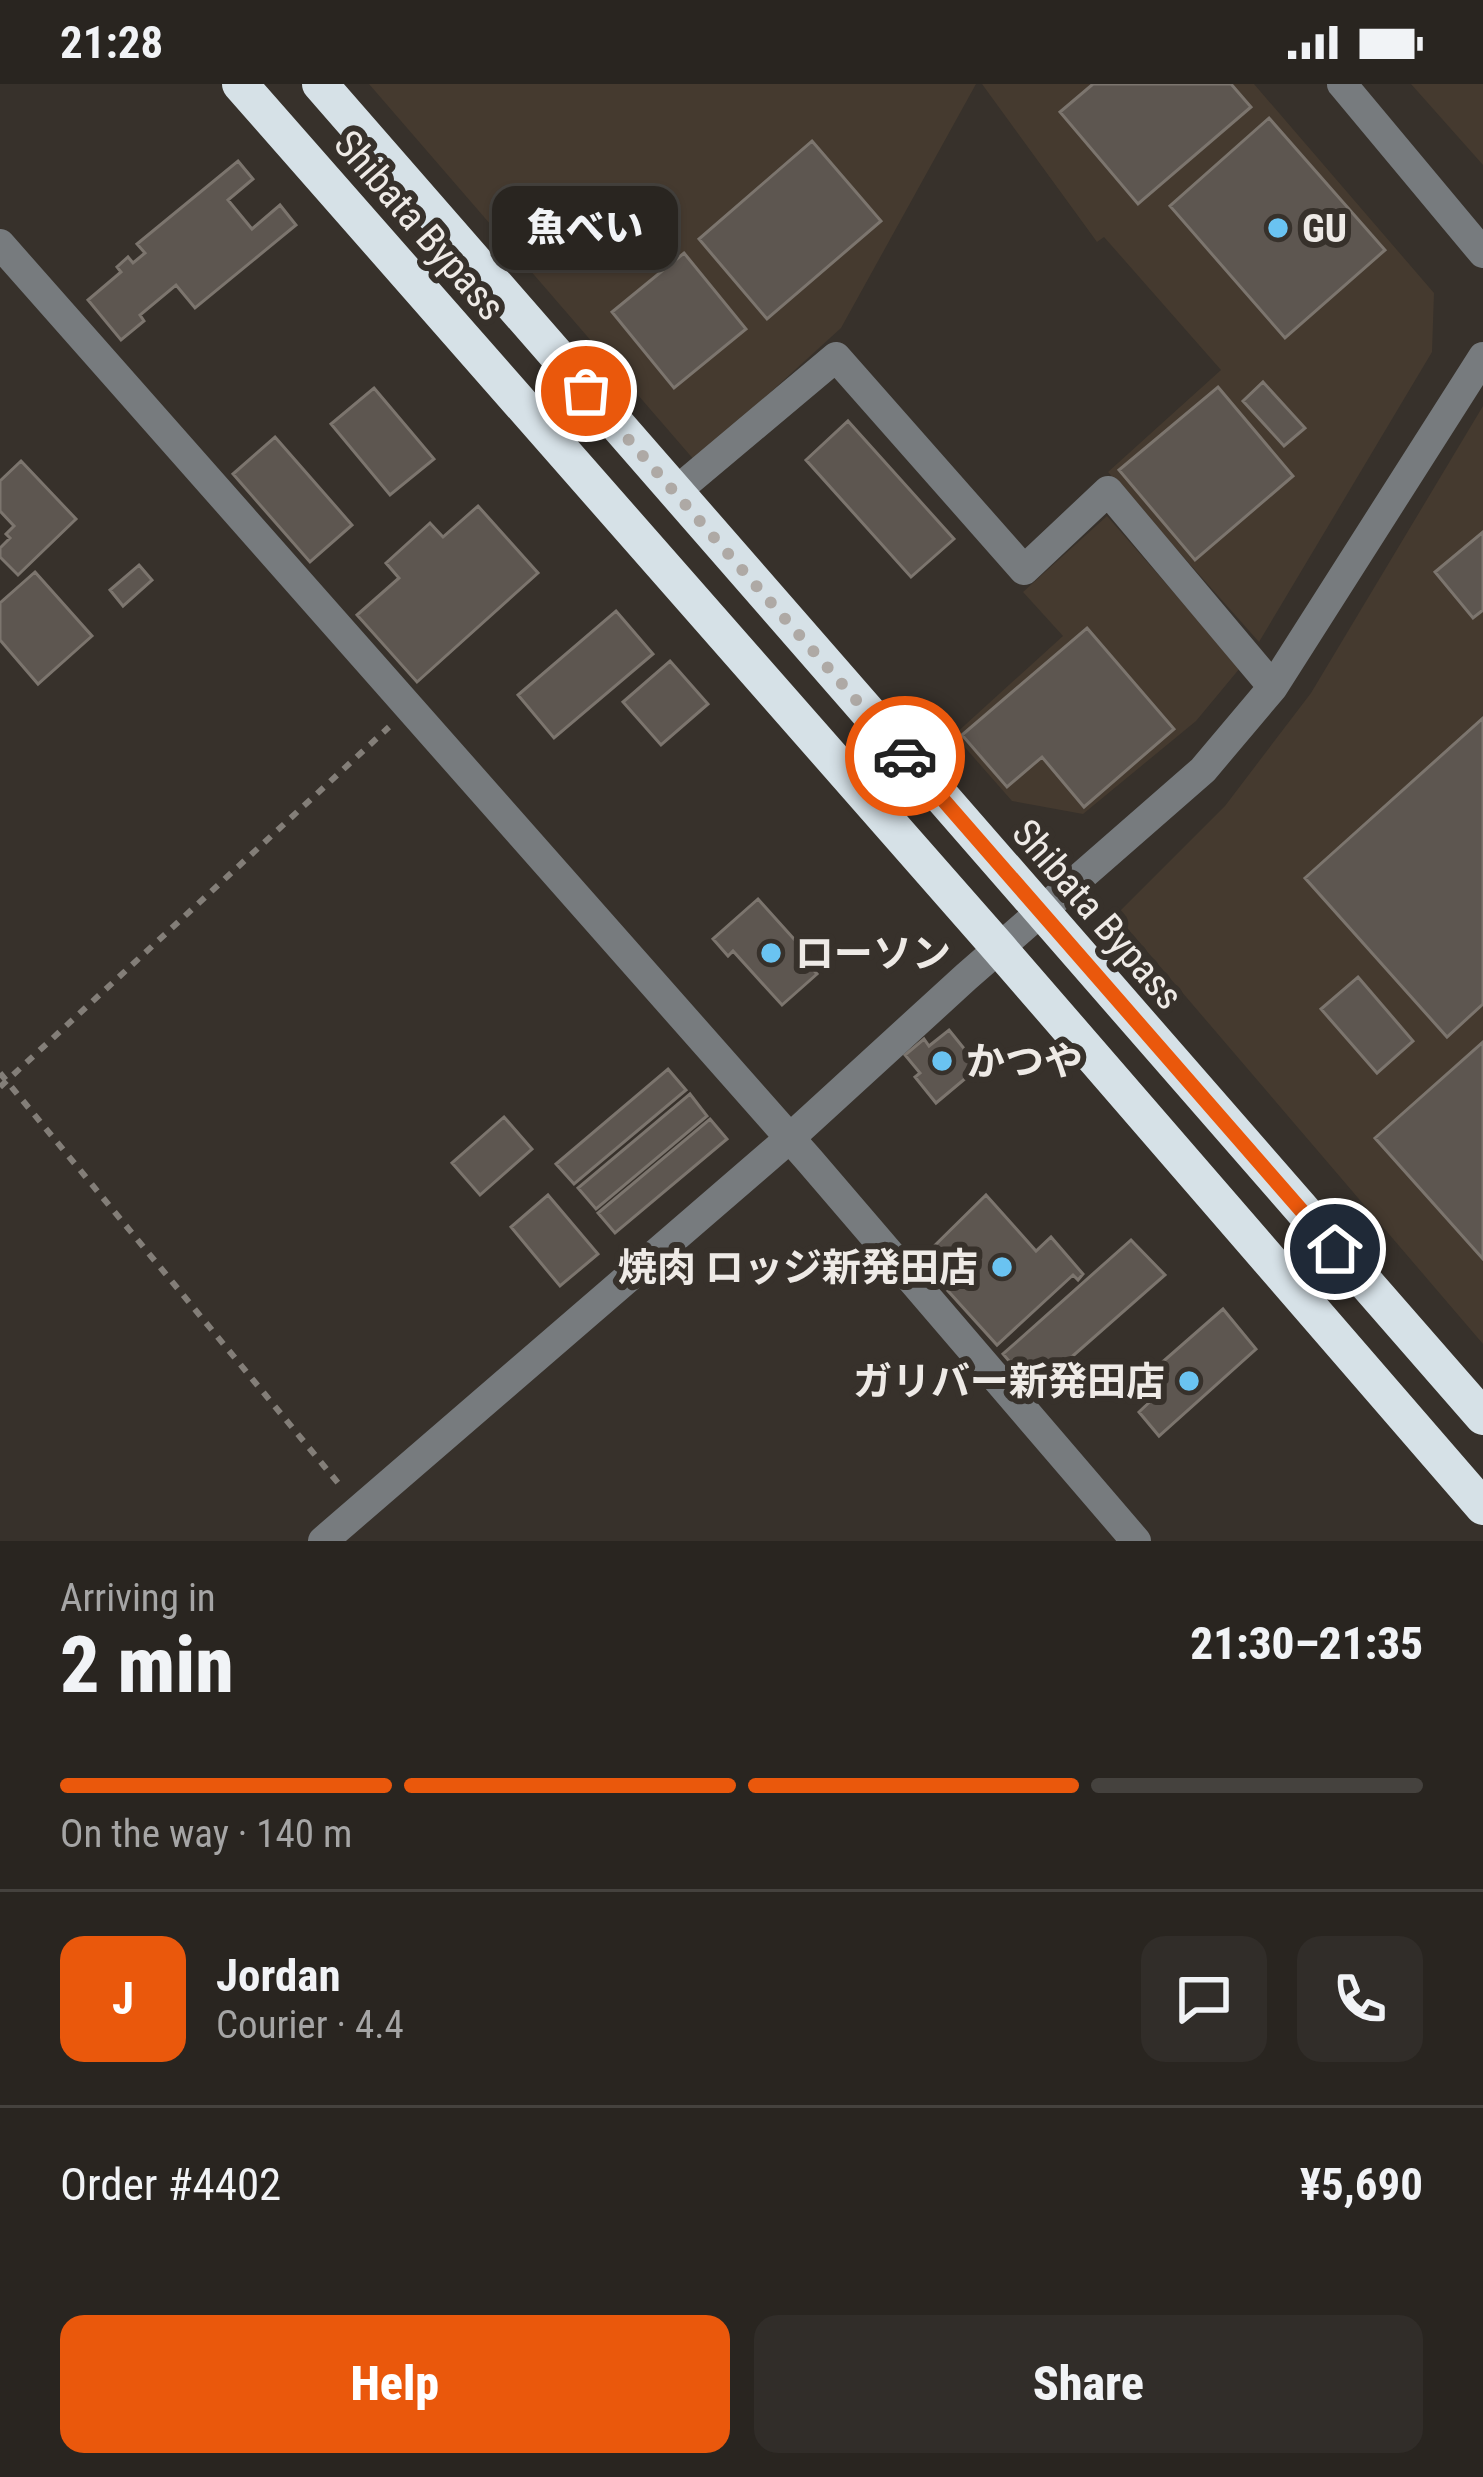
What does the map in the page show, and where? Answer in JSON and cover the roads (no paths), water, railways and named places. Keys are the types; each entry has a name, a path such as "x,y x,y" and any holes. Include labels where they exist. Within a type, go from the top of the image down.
{"highway":[{"name":"Shibata Bypass","path":"240,84 999,947 1483,1508"},
{"name":"Shibata Bypass","path":"320,84 1483,1417"},
{"path":"1424,1440 1483,1523"}],"street":[{"path":"1344,85 1483,253"},
{"path":"0,244 790,1138 1136,1541"},
{"path":"674,494 836,357 1024,570 1108,491 1273,687"},
{"path":"323,1541 790,1138 1203,770 1273,687 1483,357"}],"place":[{"name":"GU","path":"1278,228"},
{"name":"魚べい","path":"586,391"},
{"name":"ローソン","path":"771,953"},
{"name":"かつや","path":"942,1061"},
{"name":"焼肉 ロッジ新発田店","path":"1002,1267"},
{"name":"ガリバー新発田店","path":"1189,1381"}]}
